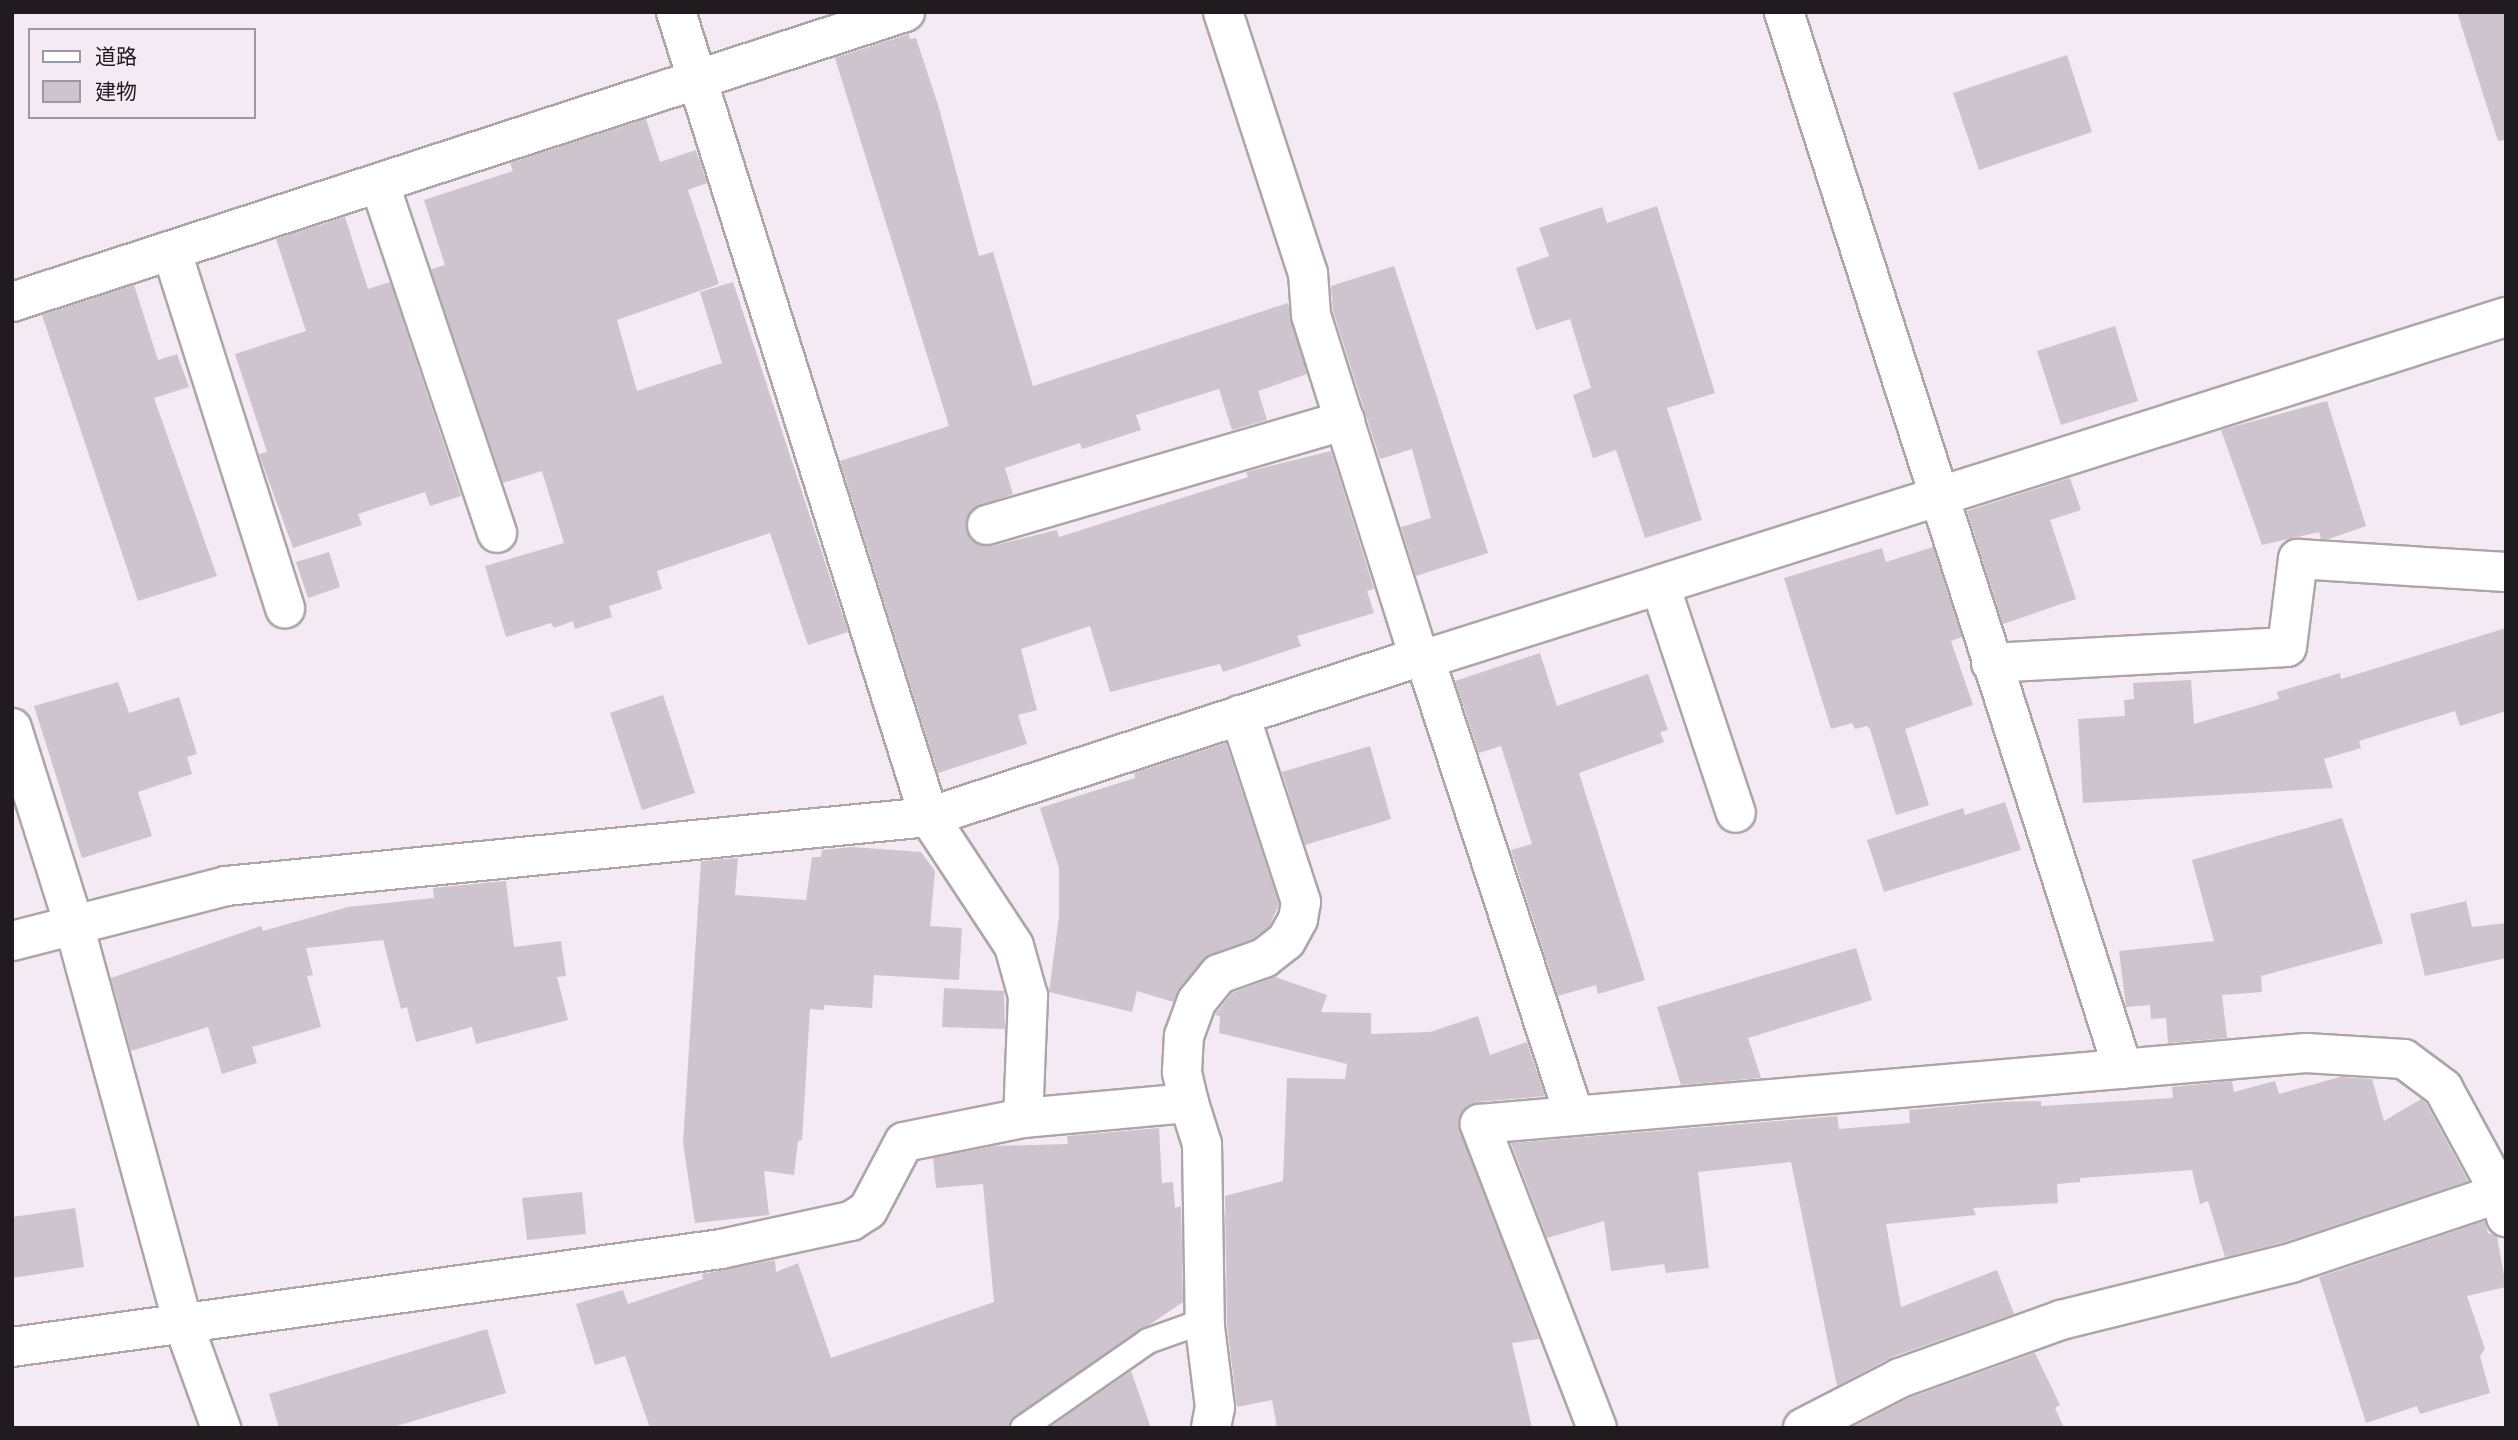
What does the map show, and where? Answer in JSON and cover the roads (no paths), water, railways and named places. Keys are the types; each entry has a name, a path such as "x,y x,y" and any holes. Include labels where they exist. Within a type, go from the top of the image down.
{"street":[{"path":"676,12 929,817 1014,946 1028,996 1023,1118"},
{"path":"12,302 172,253 905,12"},
{"path":"1223,12 1308,273 1311,315 1574,1114"},
{"path":"1784,12 2123,1069"},
{"path":"380,185 497,533"},
{"path":"172,253 285,608"},
{"path":"12,941 226,886 929,817 1240,715 1938,498 2506,317"},
{"path":"987,526 1345,421"},
{"path":"1991,663 2287,647 2298,559 2506,572"},
{"path":"1660,585 1736,813"},
{"path":"1211,1428 1214,1407 1205,1327 1202,1144 1182,1072 1184,1036 1197,1001 1219,974 1264,958 1286,941 1300,911 1301,902 1240,715"},
{"path":"12,728 74,925 183,1322 221,1428"},
{"path":"1597,1428 1480,1124 2306,1053 2404,1059 2443,1088 2504,1199 2291,1263 2061,1320 1900,1378 1803,1428"},
{"path":"12,1348 183,1322 721,1249 850,1221 868,1210 904,1142 1023,1118 1189,1103"}],"lane":[{"path":"1023,1428 1148,1341 1190,1326 1205,1327"}]}
